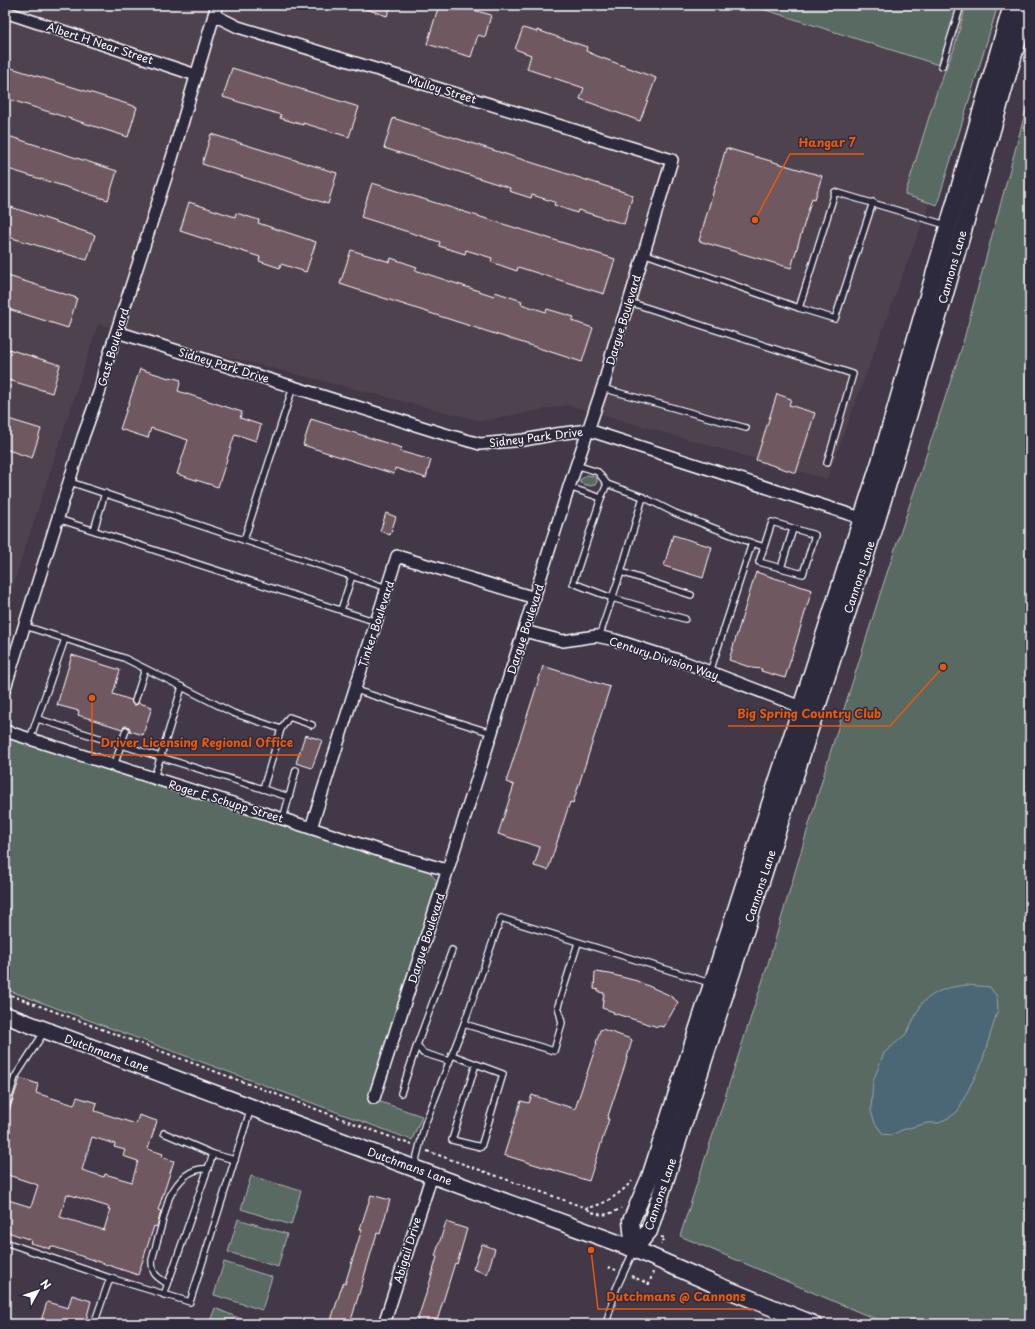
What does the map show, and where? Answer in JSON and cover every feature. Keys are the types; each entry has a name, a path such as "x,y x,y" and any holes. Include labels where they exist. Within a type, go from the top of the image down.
{"main road":[{"name":"Cannons Lane","path":"956,228 1012,5"},
{"name":"Cannons Lane","path":"634,1249 649,1232 808,709 869,520 883,452 1028,5"},
{"name":"Cannons Lane","path":"634,1249 631,1222 650,1177 712,984 808,709"},
{"name":"Dutchmans Lane","path":"5,1015 634,1249 813,1324"}],"street":[{"name":"Gast Boulevard","path":"5,688 172,158 215,10"},
{"name":"Mulloy Street","path":"215,10 246,29 672,160"},
{"name":"Albert H Near Street","path":"5,12 196,75"},
{"name":"Dargue Boulevard","path":"374,1098 492,733 576,465 602,388 672,160"},
{"name":"Sidney Park Drive","path":"118,332 480,444 524,440 588,430 869,520"},
{"name":"Tinker Boulevard","path":"311,828 397,556 535,598"},
{"name":"Century Division Way","path":"524,631 563,641 596,636 684,662 808,709"},
{"name":"Roger E Schupp Street","path":"5,731 387,853 447,870"},
{"name":"Abigail Drive","path":"384,1324 432,1175"}],"lane":[{"path":"942,66 961,5"},
{"path":"798,308 835,192 873,202 956,228"},
{"path":"643,252 798,308 835,319 873,202"},
{"path":"629,302 854,374 827,463"},
{"path":"244,540 294,387"},
{"path":"602,388 746,428"},
{"path":"576,465 598,472 606,484 643,497 675,513 764,547"},
{"path":"70,482 387,588"},
{"path":"606,484 573,583 612,598 685,619"},
{"path":"569,487 601,498"},
{"path":"94,530 105,493"},
{"path":"599,637 621,572 643,497"},
{"path":"58,519 377,622"},
{"path":"772,522 815,535 803,574 759,562 764,547 772,522"},
{"path":"781,568 793,529"},
{"path":"710,672 752,543"},
{"path":"621,572 691,595"},
{"path":"341,610 352,576"},
{"path":"25,626 124,658 232,713 281,729"},
{"path":"30,739 65,639"},
{"path":"135,701 144,669"},
{"path":"154,778 182,687"},
{"path":"355,690 492,733"},
{"path":"262,789 281,729 290,717 312,725"},
{"path":"38,719 120,746 289,797"},
{"path":"114,766 126,730"},
{"path":"283,819 296,770"},
{"path":"414,1168 425,1124 464,1024 501,918 712,984"},
{"path":"464,1024 554,1051 562,1023 558,1006 578,943"},
{"path":"401,1093 452,950"},
{"path":"5,1110 15,1077 45,1030"},
{"path":"417,1045 423,1053 476,1064 503,1074 481,1147 452,1140 476,1064"},
{"path":"5,1242 110,1278 190,1302 251,1107"},
{"path":"164,1133 213,1154 234,1160"},
{"path":"164,1295 213,1154"},
{"path":"168,1284 154,1275 152,1260 169,1198 174,1189 191,1171 201,1168 208,1169"},
{"path":"606,1324 612,1300 622,1272 634,1249"},
{"path":"94,1324 110,1278"}],"path":[{"path":"5,993 419,1148 586,1208 593,1213 609,1215 621,1208"},
{"path":"586,1208 596,1207 611,1199 623,1190 636,1176"},
{"path":"615,1212 618,1215"},
{"path":"608,1267 649,1284 657,1259"}],"shaded area":[{"path":"5,5 1000,5 984,56 827,479 568,405 481,421 98,324 5,610"}],"green space":[{"path":"750,5 959,5 942,66"},
{"path":"966,5 998,5 937,205 905,195 938,88 954,49"},
{"path":"1030,95 1030,1324 887,1324 680,1236 767,967 831,750 883,585 961,350"},
{"path":"587,475 597,478 595,485 590,486 580,483 580,480"},
{"path":"5,731 428,870 437,881 435,884 440,888 372,1099 422,1116 412,1140 5,989"},
{"path":"251,1176 301,1191 291,1225 241,1209"},
{"path":"238,1219 287,1234 278,1267 228,1252"},
{"path":"224,1262 272,1277 262,1310 214,1295"},
{"path":"215,1308 253,1324 209,1324"}],"water":[{"path":"967,985 990,987 997,997 998,1009 981,1065 958,1111 939,1123 927,1123 902,1130 892,1135 883,1134 875,1123 871,1111 873,1081 884,1053 906,1034 922,1003 943,990"}],"building":[{"path":"360,5 391,5 387,16 360,7"},
{"path":"439,5 456,5 491,15 485,37 478,35 471,57 427,44"},
{"path":"523,28 537,32 537,30 587,47 586,51 597,56 656,78 640,121 580,99 584,88 527,69 531,55 515,49"},
{"path":"5,66 137,107 128,137 5,98"},
{"path":"232,68 359,107 349,137 303,123 303,125 280,118 281,115 223,97"},
{"path":"393,118 633,195 624,224 578,210 577,213 554,205 555,202 532,195 531,198 509,191 510,188 384,148"},
{"path":"211,134 337,173 328,204 202,164"},
{"path":"5,135 117,171 108,200 5,168"},
{"path":"726,148 822,176 815,199 812,198 791,268 699,241"},
{"path":"372,183 615,259 604,294 518,267 517,271 491,262 492,258 466,250 465,254 439,246 440,242 361,217"},
{"path":"189,202 235,217 236,213 259,220 258,223 316,242 306,272 281,264 280,268 259,261 260,257 180,231"},
{"path":"5,205 95,235 87,260 5,236"},
{"path":"351,250 390,262 391,258 417,267 415,270 494,296 495,292 522,301 521,304 546,312 547,309 574,317 572,321 593,328 582,362 340,284"},
{"path":"5,275 77,298 68,328 5,308"},
{"path":"5,348 60,365 52,393 5,379"},
{"path":"140,369 181,380 178,391 242,412 240,418 261,425 256,441 235,434 218,487 177,474 188,440 151,428 148,438 120,429"},
{"path":"777,394 791,399 789,405 815,413 796,473 756,460"},
{"path":"5,418 41,429 32,458 5,449"},
{"path":"311,419 402,448 399,451 431,460 426,478 395,468 394,474 303,445"},
{"path":"386,513 396,517 390,535 380,531"},
{"path":"673,535 712,547 703,578 664,566"},
{"path":"756,572 812,590 785,678 761,671 762,669 752,668 729,660"},
{"path":"72,655 120,670 113,694 131,700 133,705 139,703 152,707 143,735 130,731 128,726 125,726 122,729 78,715 79,711 57,705"},
{"path":"543,666 610,687 573,803 570,802 548,870 534,866 540,847 498,834 514,785 506,782"},
{"path":"305,735 322,740 312,768 296,763"},
{"path":"595,972 637,981 669,995 678,1002 664,1027 658,1027 613,1013 614,1012 602,1008 604,993 594,989"},
{"path":"602,1029 632,1040 589,1181 504,1155 521,1101 529,1103 532,1095 575,1109 600,1030"},
{"path":"5,1073 11,1075 5,1095"},
{"path":"20,1078 38,1084 36,1093 74,1105 77,1097 97,1103 95,1111 136,1124 139,1115 157,1121 148,1149 163,1154 162,1157 174,1161 158,1210 161,1211 157,1227 154,1226 138,1275 51,1246 50,1249 30,1243 31,1240 5,1231 5,1199 31,1207 38,1185 5,1174 5,1114 9,1111","holes":["92,1137 115,1144 114,1147 125,1150 123,1156 138,1161 132,1182 105,1174 104,1177 82,1170","67,1194 109,1207 108,1210 110,1210 104,1230 60,1217"]},
{"path":"371,1195 390,1200 380,1234 377,1233 350,1324 340,1324 331,1321 343,1283 345,1284"},
{"path":"446,1222 467,1229 457,1264 455,1263 436,1324 416,1324 429,1285 437,1257 435,1256"},
{"path":"482,1244 495,1249 487,1274 473,1269"},
{"path":"72,1295 91,1301 85,1324 40,1324 47,1302 68,1308"}],"place":[{"name":"Hangar 7","path":"755,220"},
{"name":"Big Spring Country Club","path":"943,667"},
{"name":"Driver Licensing Regional Office","path":"92,698"},
{"name":"Dutchmans @ Cannons","path":"591,1250"}]}
